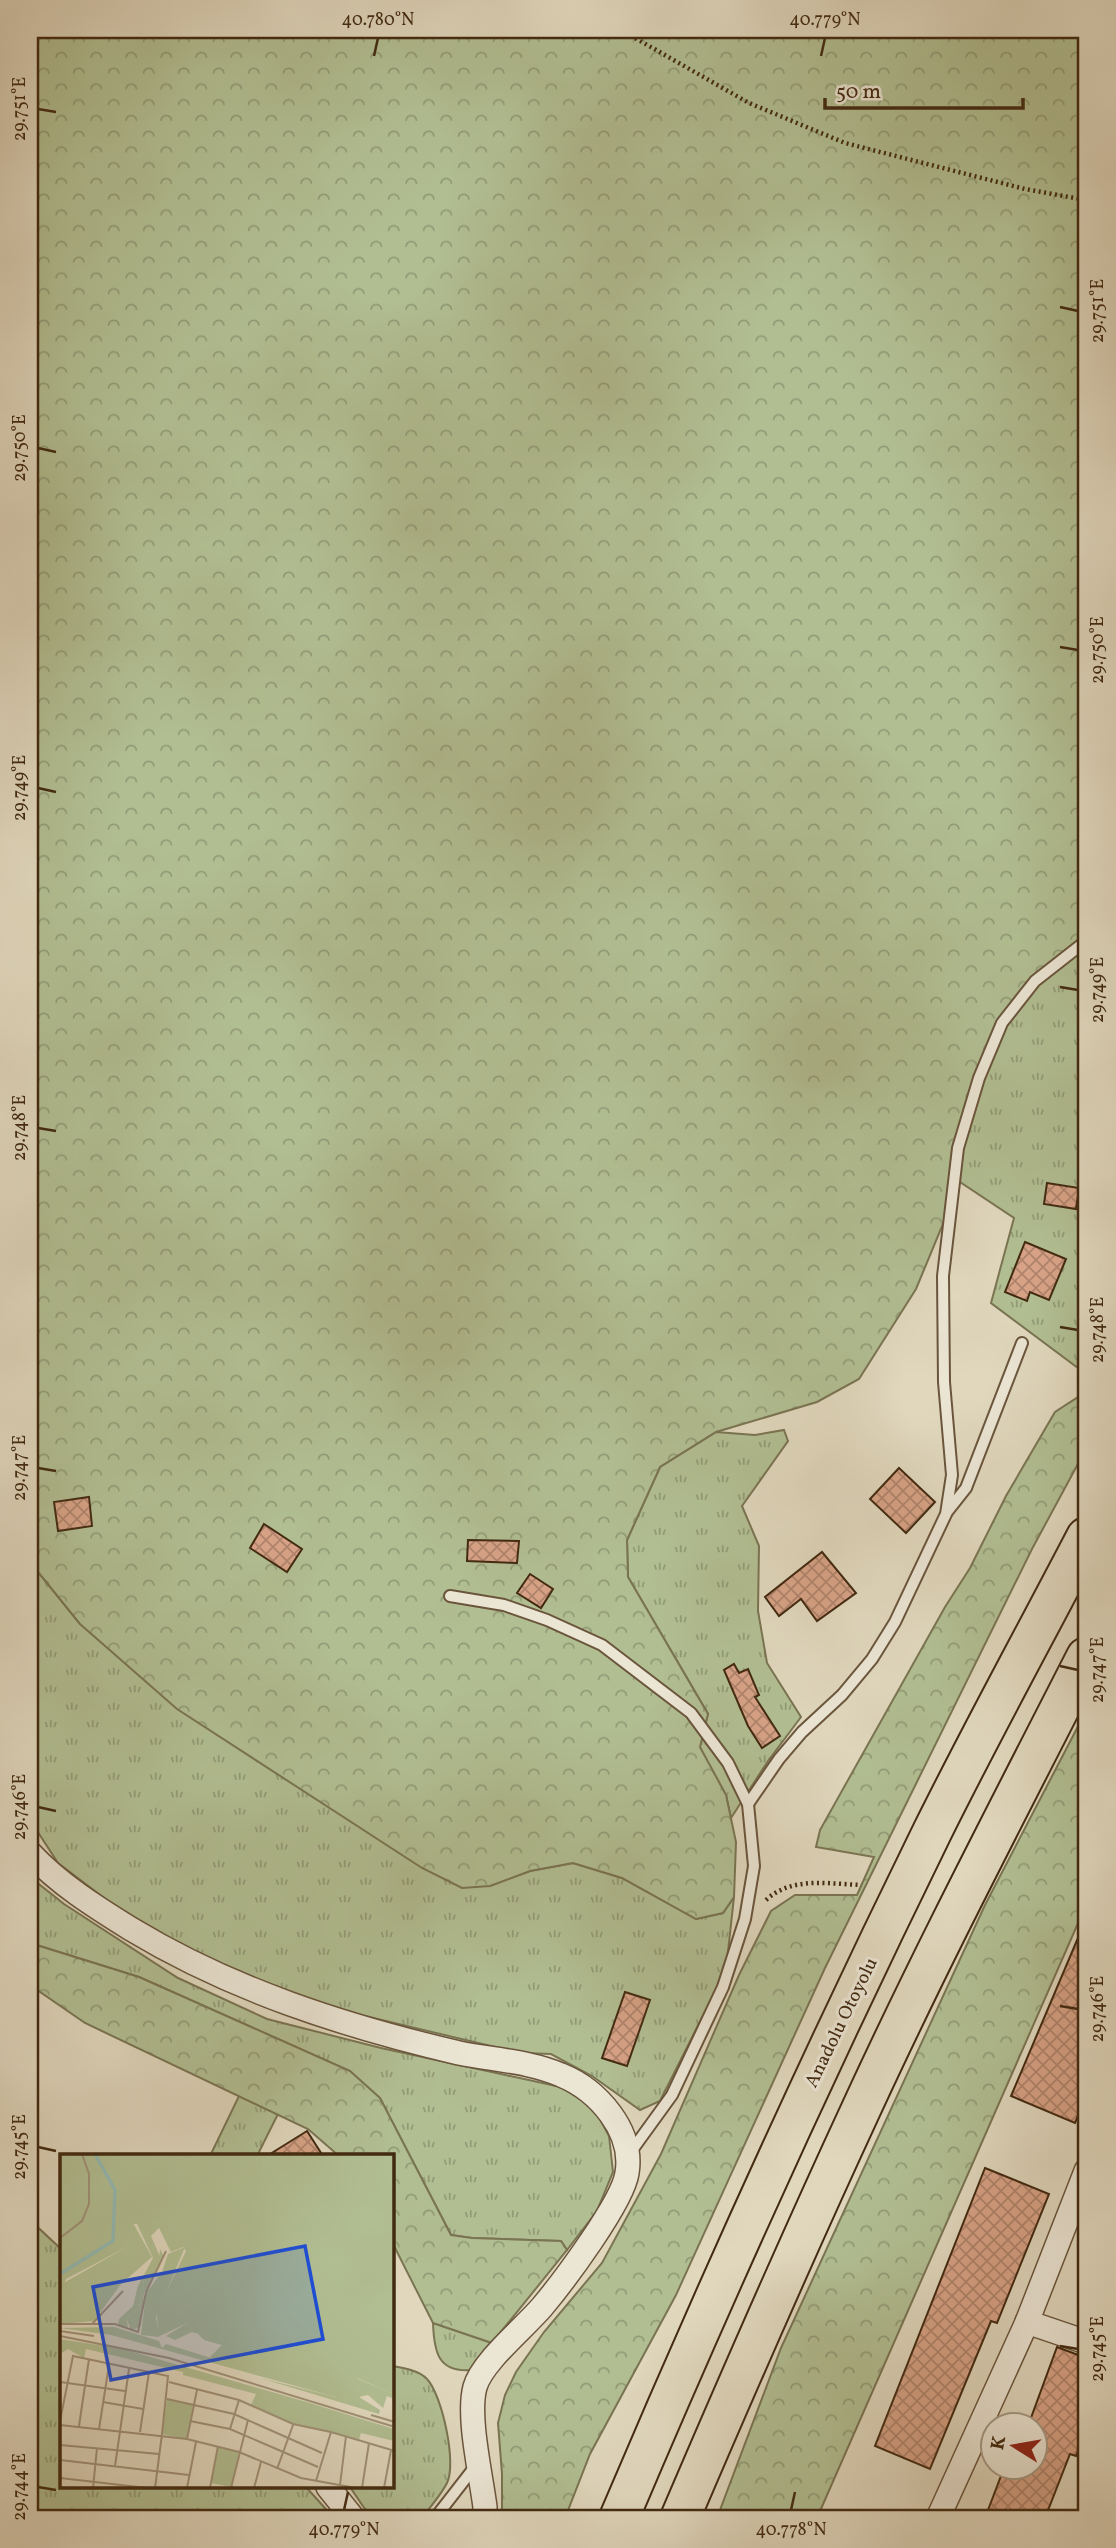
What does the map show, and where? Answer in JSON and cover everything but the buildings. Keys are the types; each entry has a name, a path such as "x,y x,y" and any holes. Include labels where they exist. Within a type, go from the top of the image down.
{"highway":[{"name":"Anadolu Otoyolu","path":"619,2518 697,2334 808,2089 933,1830 1086,1537"},
{"path":"680,2518 744,2368 863,2105 988,1849 1086,1657"}],"street":[{"path":"30,1853 50,1874 95,1907 170,1953 233,1983 292,2006 356,2026 461,2053 528,2064 561,2074 596,2095 610,2113 628,2155 627,2175 623,2186 594,2236 544,2305 484,2369 476,2385 473,2402 484,2518"},
{"path":"938,2518 1027,2322 1086,2171"},
{"path":"1027,2322 1086,2342"},
{"path":"329,2488 353,2518"}],"lane":[{"path":"946,1514 951,1475 944,1382 943,1276 958,1148 979,1078 1002,1023 1035,981 1086,941"},
{"path":"748,1804 794,1741 842,1695 873,1659 895,1622 946,1514 966,1488 1021,1343"},
{"path":"450,1596 504,1605 547,1620 602,1645 691,1713 728,1763 748,1804 754,1866 745,1919 723,1987 672,2095 628,2155"},
{"path":"435,2518 479,2462"}],"path":[{"path":"621,30 749,103 845,143 1025,189 1086,200"},
{"path":"745,1919 775,1892 799,1883 861,1885"}],"green space":[{"path":"30,30 1086,30 1086,956 1075,948 1035,981 1002,1023 979,1078 950,1207 916,1289 859,1379 817,1402 716,1432 660,1467 627,1540 628,1577 708,1714 700,1747 726,1795 736,1842 734,1897 723,1913 696,1919 622,1878 573,1863 530,1871 490,1886 462,1888 422,1868 177,1709 80,1624 30,1562"},
{"path":"1075,948 1086,956 1086,1374 991,1303 1014,1218 954,1178 958,1148 1002,1023 1035,981"},
{"path":"1086,1382 1086,1449 1032,1549 825,1968 676,2295 590,2454 565,2518 502,2518 498,2423 505,2395 516,2372 544,2332 602,2263 661,2154 739,1975 771,1911 795,1895 857,1895 874,1857 816,1847 820,1830 945,1607 970,1568 1006,1496 1055,1412 1081,1395"},
{"path":"784,1430 788,1441 742,1506 759,1546 758,1611 767,1663 801,1717 731,1818 726,1795 699,1747 708,1714 628,1577 627,1540 660,1467 716,1432 755,1435"},
{"path":"30,1562 80,1624 490,1886 530,1871 573,1863 622,1878 696,1919 723,1913 734,1897 726,1970 660,2101 640,2110 592,2076 551,2054 520,2053 344,2011 278,1990 189,1949 112,1904 58,1863 30,1820"},
{"path":"1086,1711 1086,1905 817,2518 717,2518 781,2348 985,1905"},
{"path":"30,1877 64,1904 178,1978 267,2019 381,2048 561,2087 594,2108 609,2136 613,2172 597,2211 567,2250 561,2241 451,2235 380,2098 350,2071 139,1977 30,1943"},
{"path":"30,1943 139,1977 350,2071 380,2098 451,2235 561,2241 567,2250 492,2343 433,2323 394,2246 394,2154 337,2154 308,2129 85,2023 30,1985"},
{"path":"239,2096 278,2114 258,2154 211,2154"},
{"path":"30,2220 60,2248 60,2488 307,2488 334,2518 30,2518"},
{"path":"433,2323 492,2343 472,2370 452,2368 445,2364 437,2351"},
{"path":"394,2366 415,2371 427,2379 438,2399 449,2446 450,2473 439,2496 422,2518 371,2518 351,2488 394,2488"}]}
